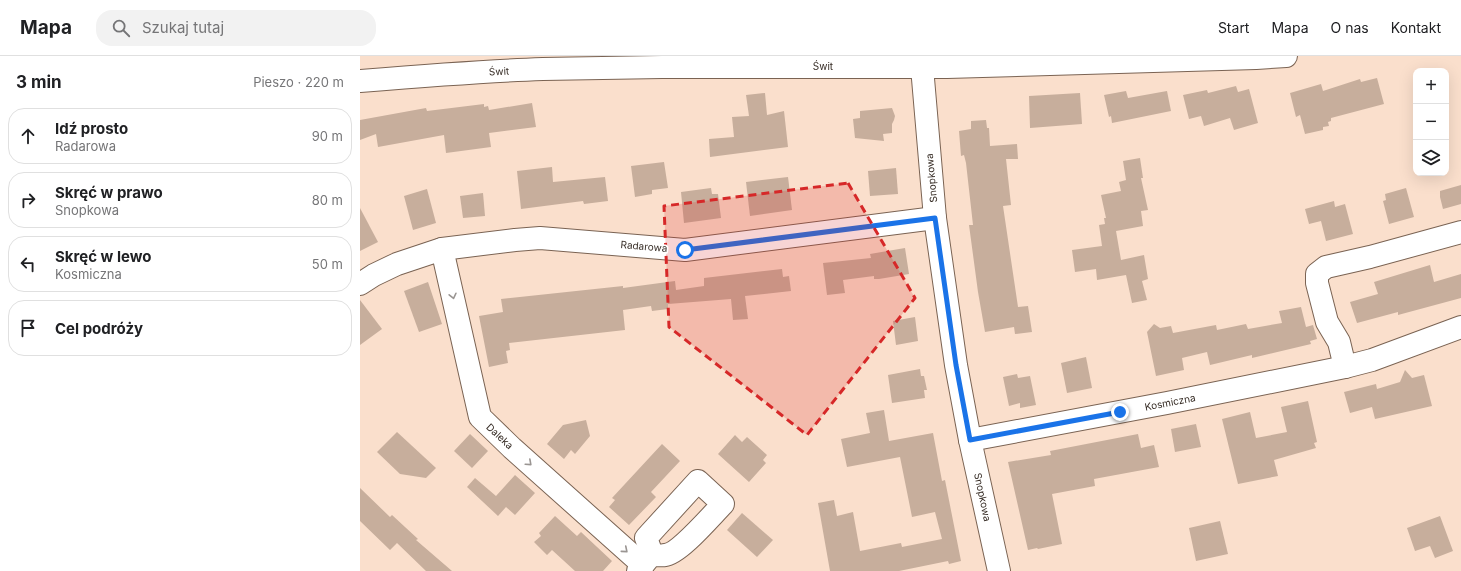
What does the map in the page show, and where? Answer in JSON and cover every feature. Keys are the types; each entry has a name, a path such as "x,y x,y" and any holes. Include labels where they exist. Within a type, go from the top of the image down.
{"street":[{"name":"Świt","path":"360,81 545,69 1028,66 1286,56"},
{"name":"Snopkowa","path":"922,67 935,218 956,365 970,440 999,571"},
{"name":"Radarowa","path":"360,284 374,275 397,264 443,253 540,238 685,250 935,218"},
{"path":"1345,367 1338,342 1328,322 1317,283 1317,274 1326,267 1370,257 1461,232"},
{"name":"Daleka","path":"443,253 480,417 518,453 644,563"},
{"name":"Kosmiczna","path":"970,440 1167,403 1345,367 1372,360 1461,327"},
{"path":"698,481 723,504 683,544 666,556 644,563 646,538 698,481"}],"highlighted area":[{"path":"848,183 915,298 807,435 669,327 664,206"}],"building":[{"path":"1377,78 1384,104 1331,118 1331,121 1328,122 1329,126 1323,127 1323,130 1305,134 1300,115 1296,117 1290,93 1321,84 1323,91 1360,79 1361,82"},
{"path":"1236,86 1238,92 1249,89 1258,123 1234,130 1230,118 1204,126 1201,116 1189,119 1183,95 1207,90 1208,93"},
{"path":"1126,91 1128,98 1167,91 1171,111 1112,123 1111,116 1109,117 1104,95"},
{"path":"765,93 767,115 784,111 788,147 710,157 709,139 734,137 732,117 749,116 746,95"},
{"path":"1080,93 1082,124 1030,128 1029,96"},
{"path":"532,103 536,127 489,133 491,147 446,153 444,135 378,147 376,134 360,140 360,120 426,108 427,111 484,104 484,107 488,106 489,110"},
{"path":"892,108 895,116 892,124 892,133 883,134 884,141 855,138 853,119 860,118 860,111"},
{"path":"986,120 987,128 989,128 990,146 1017,144 1018,159 1006,159 1011,205 1003,206 1018,307 1028,306 1032,332 1015,334 1014,327 985,332 969,225 973,225 966,163 964,155 961,156 959,131 971,129 971,121"},
{"path":"1140,158 1143,178 1141,178 1148,210 1141,211 1143,226 1116,231 1121,260 1144,255 1148,279 1142,281 1147,300 1132,303 1126,275 1097,280 1096,269 1075,272 1072,250 1102,246 1099,225 1105,224 1104,218 1106,218 1101,195 1121,191 1119,182 1126,180 1123,161"},
{"path":"664,162 668,188 652,190 652,194 635,197 631,166"},
{"path":"552,167 553,182 605,177 608,201 584,204 583,201 521,209 517,171"},
{"path":"896,168 898,194 870,196 868,171"},
{"path":"788,177 792,210 750,216 746,182"},
{"path":"1461,185 1461,204 1443,209 1440,191"},
{"path":"711,188 712,194 718,194 721,218 684,223 681,192"},
{"path":"1406,188 1414,217 1389,224 1383,201 1386,200 1385,194"},
{"path":"427,189 436,223 413,230 404,196"},
{"path":"483,193 485,216 463,218 460,196"},
{"path":"1334,201 1335,207 1345,204 1353,234 1326,241 1321,221 1309,224 1305,209"},
{"path":"360,208 378,242 360,251"},
{"path":"905,248 909,274 879,279 874,279 874,276 843,280 845,293 827,295 823,263 871,258 870,254"},
{"path":"1430,265 1434,282 1461,274 1461,298 1398,315 1398,312 1357,323 1350,302 1378,294 1374,282"},
{"path":"782,269 783,277 789,276 791,291 745,296 748,319 733,320 731,299 668,304 668,309 652,311 651,306 623,310 625,330 509,343 510,350 506,351 508,363 489,367 479,316 503,312 501,299 623,286 623,288 675,281 676,290 704,286 704,278"},
{"path":"428,282 442,324 419,332 404,291"},
{"path":"360,300 382,329 360,345"},
{"path":"1301,307 1306,327 1313,325 1317,339 1310,341 1311,344 1252,358 1252,355 1210,365 1207,352 1182,358 1184,370 1156,376 1147,332 1154,324 1160,328 1171,326 1173,333 1216,325 1217,330 1246,324 1248,329 1282,323 1279,311"},
{"path":"915,317 918,341 896,345 893,321"},
{"path":"1086,357 1092,388 1067,393 1061,363"},
{"path":"920,369 921,376 924,376 927,390 924,390 925,398 892,403 888,375"},
{"path":"1405,370 1412,378 1424,375 1432,406 1375,419 1372,407 1350,413 1344,392 1376,384 1377,389 1400,382"},
{"path":"1017,374 1018,378 1030,376 1036,405 1020,408 1020,403 1009,406 1003,377"},
{"path":"1308,401 1317,442 1314,443 1316,448 1274,460 1278,476 1238,484 1222,419 1250,412 1256,438 1287,432 1281,407"},
{"path":"884,410 889,441 933,433 942,481 945,480 961,561 949,564 948,561 899,571 830,571 818,503 834,500 837,516 853,512 860,551 901,543 902,547 942,539 935,512 912,517 900,457 847,467 841,439 870,433 866,413"},
{"path":"586,420 590,436 575,454 571,450 564,459 547,444 563,425"},
{"path":"1196,424 1201,447 1175,452 1171,429"},
{"path":"397,432 436,468 426,478 400,474 377,452"},
{"path":"470,434 488,451 472,468 454,451"},
{"path":"1138,434 1141,448 1154,445 1159,467 1094,479 1095,486 1052,494 1062,544 1028,550 1008,462 1051,455 1050,451"},
{"path":"735,435 742,442 747,437 767,455 763,460 766,463 749,482 718,454"},
{"path":"662,444 680,461 651,492 656,497 629,525 609,507 615,500 612,498"},
{"path":"515,475 535,493 515,515 506,507 498,516 467,487 475,478 496,496"},
{"path":"360,488 390,517 392,515 418,539 416,540 452,571 426,571 397,543 390,550 360,521"},
{"path":"742,513 773,540 757,557 727,530"},
{"path":"555,516 577,536 581,532 612,561 603,571 575,571 552,550 547,555 534,542 541,536 539,533"},
{"path":"1440,516 1453,551 1435,558 1430,546 1415,551 1407,528"},
{"path":"1220,521 1228,554 1196,561 1189,528"}],"route":[{"path":"685,250 935,218 956,365 970,440 1120,412"}]}
